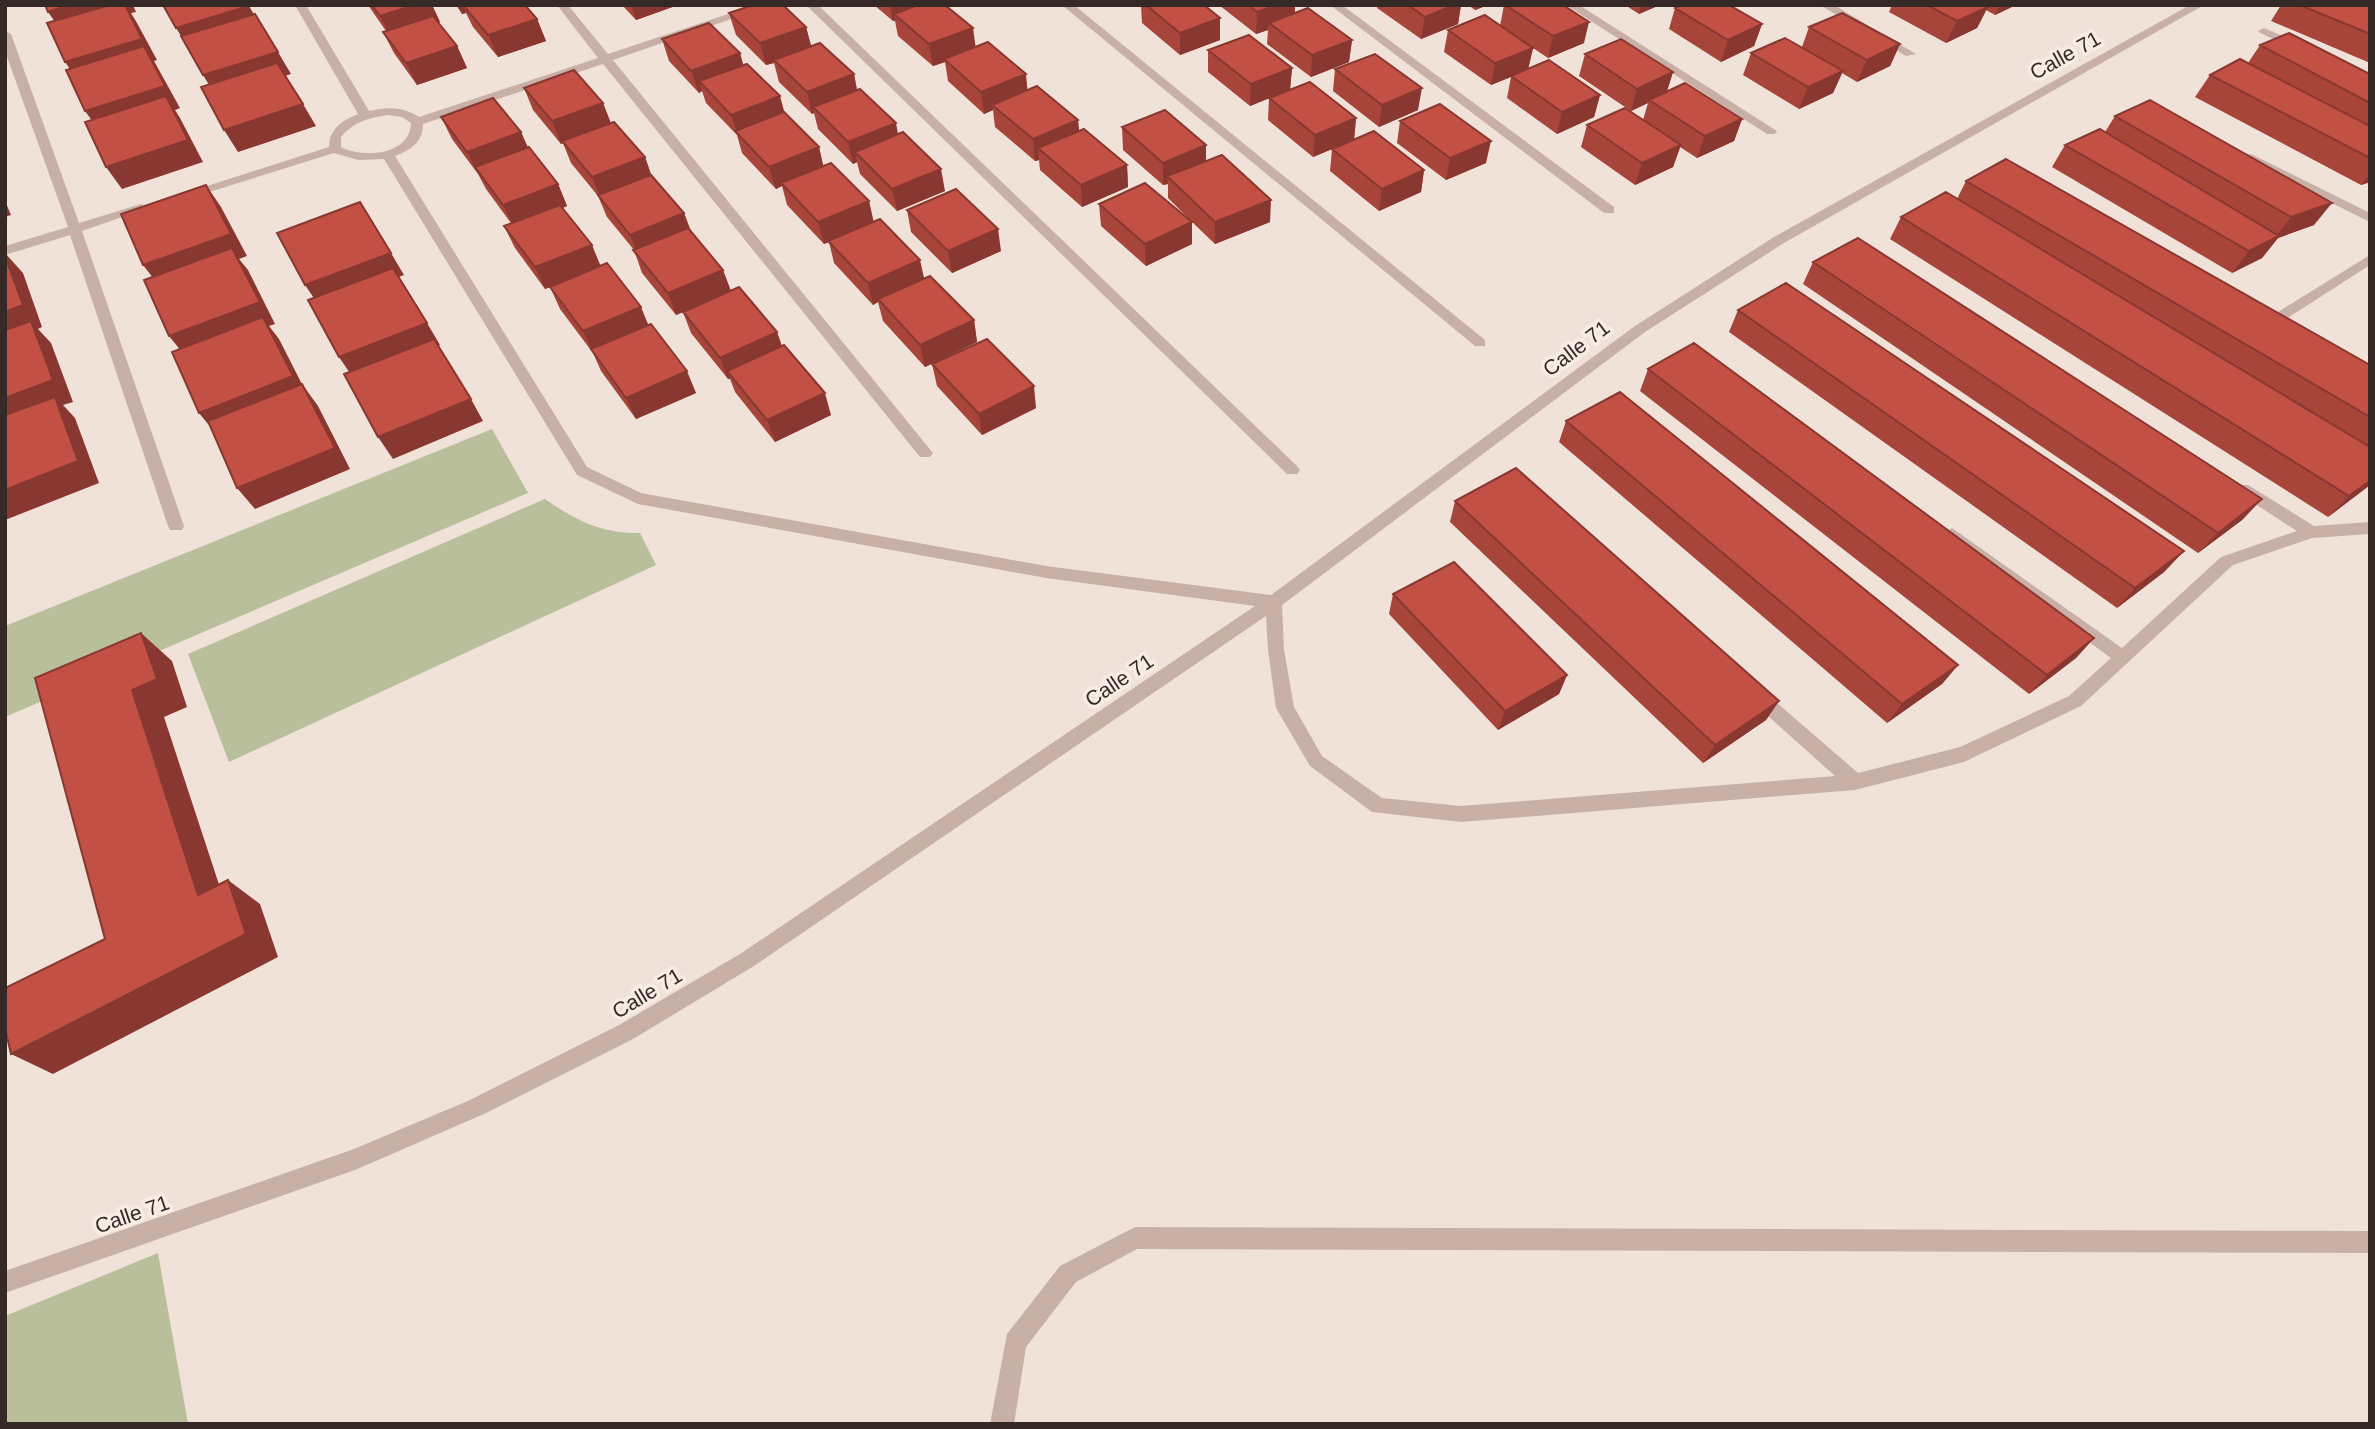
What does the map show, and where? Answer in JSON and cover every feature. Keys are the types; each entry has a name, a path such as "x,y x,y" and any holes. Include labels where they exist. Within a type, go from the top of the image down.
{"street":[{"path":"300,5 365,115"},
{"path":"562,5 925,453"},
{"path":"418,121 768,5"},
{"path":"811,5 1292,470"},
{"path":"1067,5 1480,343"},
{"path":"1335,5 1609,210"},
{"path":"1572,5 1772,131"},
{"path":"1825,5 1910,54"},
{"name":"Calle 71","path":"5,1282 355,1159 477,1107 626,1032 747,960 1274,602 1640,328 1779,240 2199,5"},
{"path":"2264,31 2311,52"},
{"path":"5,34 75,229 176,526"},
{"path":"335,149 334,143 339,131 365,115 397,111 418,121"},
{"path":"5,251 335,149 350,158 388,155 400,150 416,135 418,121"},
{"path":"2234,149 2370,218"},
{"path":"388,155 582,471 638,498 1046,572 1274,602 1276,650 1286,708 1316,761 1378,806 1461,814 1855,782 1964,754 2074,701 2227,561 2311,532 2370,528"},
{"path":"2270,322 2370,258"},
{"path":"2230,481 2311,532"},
{"path":"1942,526 2122,657"},
{"path":"1742,682 1855,782"},
{"path":"1002,1424 1015,1342 1068,1274 1135,1238 2370,1242"}],"green space":[{"path":"492,429 528,493 5,717 5,626"},
{"path":"545,499 567,513 601,528 640,533 656,565 229,762 188,654"},
{"path":"158,1253 188,1424 5,1424 5,1316"}],"building":[{"path":"45,5 69,5 48,12"},
{"path":"110,5 125,5 142,39 65,62 47,23"},
{"path":"163,5 248,5 249,6 176,28"},
{"path":"372,5 414,5 380,16"},
{"path":"463,5 525,5 537,19 488,35"},
{"path":"753,5 783,5 806,27 760,43 729,13"},
{"path":"918,5 945,5 973,28 929,44 894,14"},
{"path":"1146,5 1204,5 1220,18 1180,33"},
{"path":"1248,5 1276,5 1257,12"},
{"path":"1408,5 1454,5 1425,17"},
{"path":"1505,5 1563,5 1589,22 1553,36"},
{"path":"1681,5 1729,5 1762,24 1728,40 1675,8"},
{"path":"1927,5 1985,5 1988,7 1957,21"},
{"path":"2300,5 2369,5 2370,34"},
{"path":"1308,8 1352,40 1312,55 1269,23"},
{"path":"1842,13 1900,44 1867,60 1809,27"},
{"path":"255,14 278,52 203,75 181,36"},
{"path":"1485,15 1533,48 1495,63 1448,30"},
{"path":"433,16 457,46 406,63 383,32"},
{"path":"709,23 740,53 691,71 662,39"},
{"path":"2289,33 2370,74 2370,103 2260,45"},
{"path":"1249,35 1292,68 1251,84 1208,50"},
{"path":"1785,38 1843,71 1808,87 1751,53"},
{"path":"1621,39 1673,72 1637,89 1585,54"},
{"path":"988,42 1026,74 981,92 944,59"},
{"path":"820,43 854,74 807,92 774,60"},
{"path":"144,46 165,86 85,111 66,70"},
{"path":"1375,54 1422,88 1382,105 1335,69"},
{"path":"2240,59 2370,126 2370,158 2210,75"},
{"path":"1549,60 1600,95 1562,112 1511,76"},
{"path":"277,63 303,104 224,130 201,87"},
{"path":"747,64 780,96 731,115 699,81"},
{"path":"574,70 603,103 552,121 524,88"},
{"path":"1310,82 1356,118 1315,135 1269,98"},
{"path":"1685,83 1742,119 1705,136 1649,100"},
{"path":"1037,86 1078,120 1033,139 992,105"},
{"path":"860,89 896,123 848,142 813,107"},
{"path":"166,96 188,140 106,167 85,122"},
{"path":"493,98 521,132 467,152 441,117"},
{"path":"2150,100 2332,203 2291,217 2115,116"},
{"path":"1440,104 1491,141 1450,158 1400,121"},
{"path":"1625,108 1681,145 1642,163 1587,125"},
{"path":"1165,110 1206,145 1163,163 1122,127"},
{"path":"784,112 819,147 769,167 735,131"},
{"path":"614,122 645,157 592,177 562,141"},
{"path":"1084,129 1127,165 1081,185 1038,148"},
{"path":"2100,129 2279,236 2249,251 2065,145"},
{"path":"1374,131 1424,170 1382,189 1332,149"},
{"path":"903,132 941,169 892,189 855,152"},
{"path":"529,147 558,184 503,205 475,167"},
{"path":"1222,155 1271,200 1215,222 1167,176"},
{"path":"2006,159 2370,365 2370,417 1966,181"},
{"path":"831,163 869,201 818,222 781,183"},
{"path":"651,175 684,213 630,235 598,195"},
{"path":"1145,183 1192,222 1145,244 1099,204"},
{"path":"206,185 231,234 143,265 121,214"},
{"path":"956,189 998,229 948,251 907,210"},
{"path":"1946,192 2370,447 2370,481 2349,496 1901,217"},
{"path":"360,202 391,253 305,285 277,233"},
{"path":"560,205 592,245 535,267 504,226"},
{"path":"880,219 920,260 868,283 828,241"},
{"path":"688,228 723,270 668,293 633,250"},
{"path":"1858,238 2262,499 2218,533 1813,262"},
{"path":"232,248 260,302 169,336 144,280"},
{"path":"5,256 23,305 5,312"},
{"path":"607,263 641,307 583,331 550,287"},
{"path":"393,268 427,323 339,357 308,300"},
{"path":"930,276 974,320 920,345 878,299"},
{"path":"1786,283 2184,551 2135,588 1738,310"},
{"path":"739,287 777,332 720,358 683,312"},
{"path":"263,317 293,376 199,413 172,352"},
{"path":"31,321 53,380 5,398 5,330"},
{"path":"651,324 687,371 626,398 591,349"},
{"path":"434,339 471,399 378,437 344,374"},
{"path":"987,339 1034,386 979,414 932,364"},
{"path":"1694,343 2094,638 2047,675 1648,369"},
{"path":"784,345 825,393 767,420 727,371"},
{"path":"302,384 335,448 237,488 208,421"},
{"path":"1620,392 1958,665 1902,704 1566,421"},
{"path":"55,397 78,461 5,490 5,415"},
{"path":"1516,468 1779,701 1715,745 1455,501"},
{"path":"1454,562 1567,675 1505,711 1393,594"},
{"path":"141,633 157,679 132,690 198,895 228,880 246,934 11,1054 5,1028 5,988 105,939 35,678"}]}
